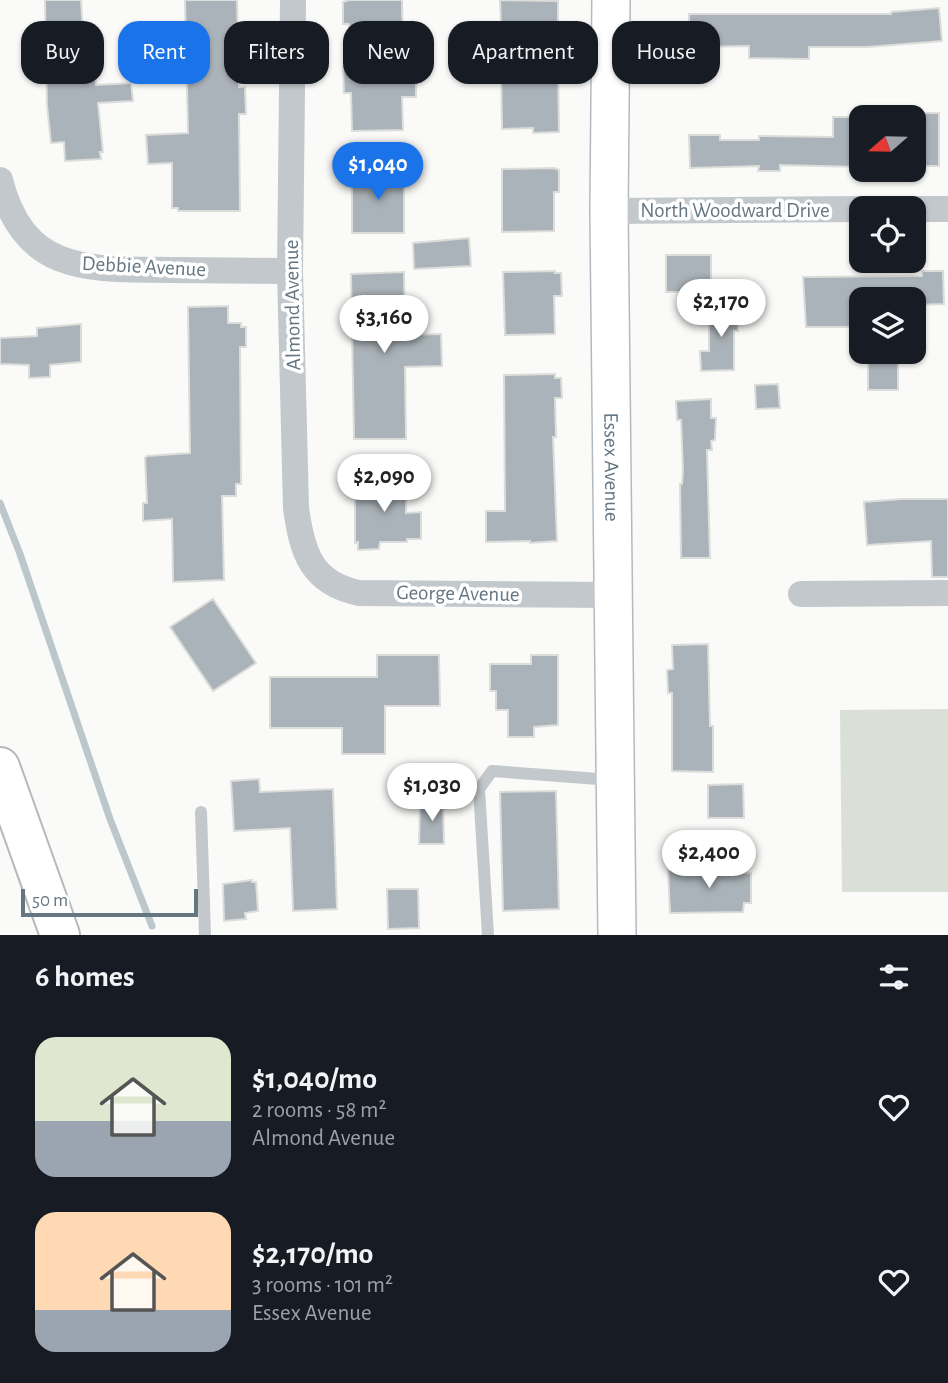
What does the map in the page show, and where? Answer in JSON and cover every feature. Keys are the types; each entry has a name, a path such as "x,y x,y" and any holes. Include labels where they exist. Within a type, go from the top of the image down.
{"highway":[{"path":"0,767 62,935"}],"street":[{"name":"Almond Avenue","path":"293,0 290,271 296,508 302,540 312,566"},
{"name":"Essex Avenue","path":"611,0 609,211 617,935"},
{"name":"Debbie Avenue","path":"0,180 7,207 24,232 47,252 74,263 123,269 290,271"},
{"name":"North Woodward Drive","path":"609,211 849,209"},
{"path":"926,209 948,209"},
{"name":"George Avenue","path":"312,566 330,583 359,593 613,595"},
{"path":"801,594 948,593"}],"lane":[{"path":"488,935 479,789 492,771 615,780"},
{"path":"201,812 205,935"}],"shaded area":[{"path":"948,709 948,892 842,892 840,710"}],"building":[{"path":"45,0 81,0 82,21 45,21"},
{"path":"185,0 237,0 237,21 224,21 224,84 239,84 239,87 245,87 246,114 239,114 240,211 178,211 178,208 172,208 172,163 148,164 146,135 188,133 187,84 210,84 210,21 185,21"},
{"path":"402,0 402,21 343,21 343,2"},
{"path":"500,0 558,1 558,21 501,21"},
{"path":"939,8 942,41 867,47 809,47 809,59 749,58 749,46 720,46 720,21 689,21 689,14 891,12"},
{"path":"47,84 131,84 133,101 98,103 103,152 100,152 101,159 65,161 64,142 51,143"},
{"path":"344,84 416,84 416,97 402,97 403,130 352,131 351,93 344,93"},
{"path":"501,84 558,84 559,132 533,133 533,128 502,129"},
{"path":"926,113 939,113 939,166 926,166"},
{"path":"833,117 849,117 849,167 780,165 780,171 758,171 759,166 690,168 689,135 720,135 720,140 759,140 759,136 833,137"},
{"path":"502,169 559,170 559,192 554,192 554,231 502,232"},
{"path":"352,170 404,170 404,233 352,233"},
{"path":"469,238 471,266 414,269 413,243"},
{"path":"666,255 711,255 711,292 666,292"},
{"path":"926,271 943,271 944,304 926,305 926,287 849,287 849,327 806,327 803,277 922,276"},
{"path":"404,272 405,335 441,334 442,366 405,367 406,439 354,439 351,274"},
{"path":"503,272 561,273 562,296 554,296 555,334 505,335"},
{"path":"709,305 738,306 738,331 734,331 734,370 701,371 700,351 709,351"},
{"path":"228,306 228,323 241,323 241,327 246,327 246,347 240,347 241,484 236,484 236,496 222,496 224,580 173,582 172,519 143,521 143,503 147,503 145,458 190,453 188,307"},
{"path":"81,324 81,362 50,365 50,377 29,378 29,365 0,364 0,338 37,336 37,328"},
{"path":"868,364 898,364 898,390 868,390"},
{"path":"555,374 555,378 561,378 562,398 555,398 556,437 553,437 557,541 486,542 486,511 505,511 504,375"},
{"path":"778,384 780,408 756,409 755,385"},
{"path":"711,399 711,418 716,418 715,440 711,441 712,450 707,450 710,558 681,558 680,484 683,470 681,420 677,420 676,401"},
{"path":"355,480 406,480 406,513 421,512 421,539 380,542 379,549 358,550 358,542 355,543"},
{"path":"948,499 948,577 932,577 931,541 867,545 864,502"},
{"path":"213,599 256,663 213,691 170,627"},
{"path":"708,644 713,772 672,771 672,693 668,693 667,670 673,669 672,645"},
{"path":"377,655 439,655 440,706 385,706 385,754 342,754 342,728 270,728 270,677 377,677"},
{"path":"531,655 558,655 558,725 534,727 534,737 508,737 508,710 496,710 496,691 490,691 490,664 531,664"},
{"path":"259,779 260,792 333,789 337,909 293,911 290,828 234,831 231,781"},
{"path":"743,784 744,818 708,818 708,785"},
{"path":"556,791 559,909 503,911 500,792"},
{"path":"420,802 443,802 444,844 419,844"},
{"path":"736,867 736,873 751,873 751,903 744,903 743,912 670,913 668,870"},
{"path":"252,880 256,882 258,911 245,913 246,919 224,921 223,884"},
{"path":"387,889 418,889 419,928 388,929"}],"waterway":[{"path":"0,503 20,554 110,819 152,926"}]}
